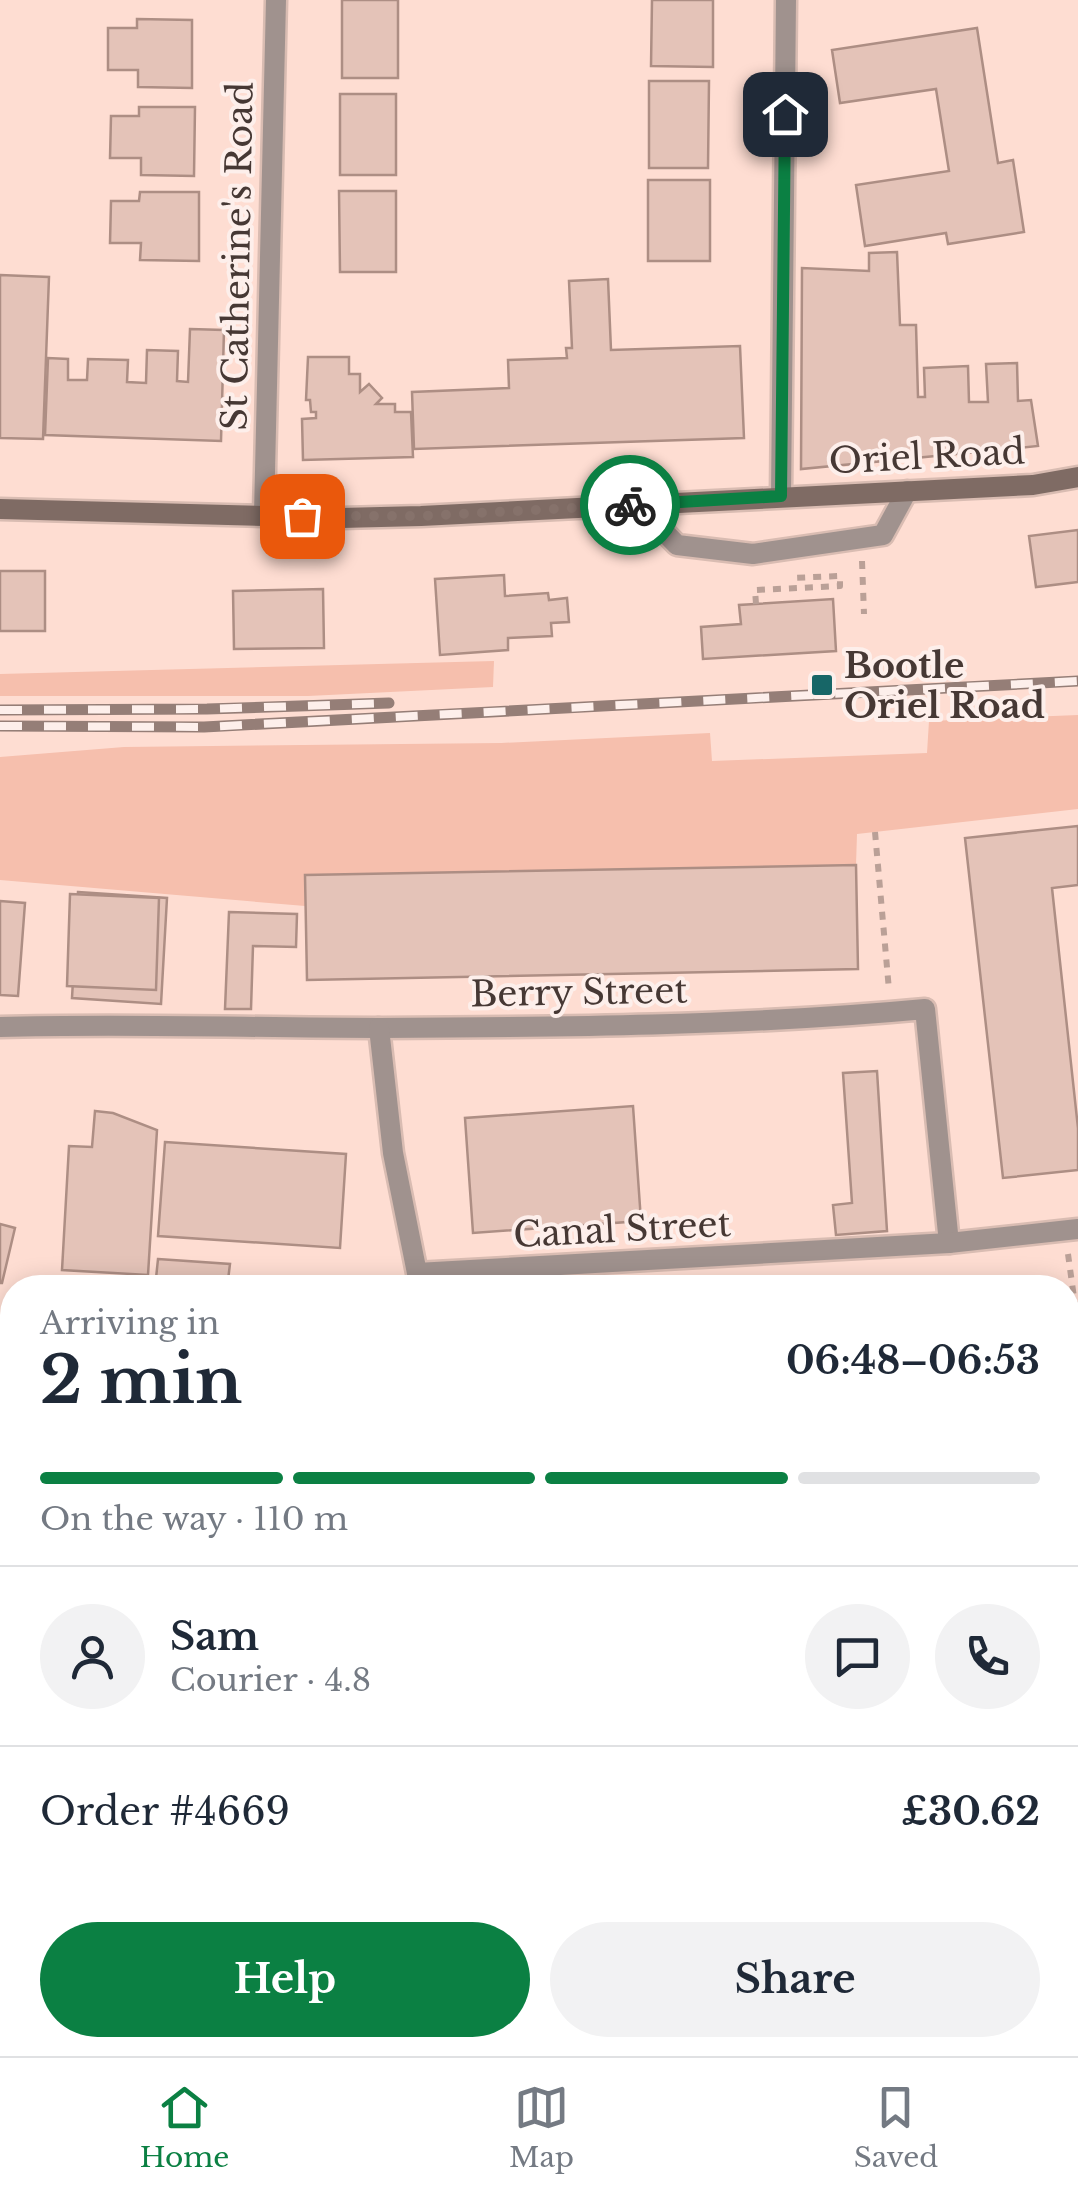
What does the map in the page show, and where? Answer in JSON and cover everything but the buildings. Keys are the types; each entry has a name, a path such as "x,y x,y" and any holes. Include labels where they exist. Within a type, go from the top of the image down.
{"main road":[{"name":"Oriel Road","path":"0,509 405,516 1033,485 1078,477"}],"street":[{"name":"St Catherine's Road","path":"264,514 276,0"},
{"path":"781,496 786,0"},
{"path":"637,504 677,545 753,554 882,536 907,491"},
{"name":"Berry Street","path":"0,1027 108,1024 379,1028 784,1022 925,1009 948,1242"},
{"name":"Canal Street","path":"379,1028 393,1152 417,1273 948,1242 1072,1229"}],"path":[{"path":"756,604 755,590 840,586 840,576 772,578 772,551"},
{"path":"875,832 891,1012"},
{"path":"1072,1229 1075,1275"}],"shaded area":[{"path":"494,661 493,687 308,696 0,696 0,674"},
{"path":"1078,715 1078,809 857,834 856,865 305,875 305,906 0,880 0,757 124,747 501,743 710,733 712,761 927,753 929,721"}],"railway":[{"path":"0,726 204,727 1078,681"},
{"path":"0,710 389,703"}],"way so far":[{"path":"302,516 421,516 630,505"}],"place":[{"name":"Bootle Oriel Road","path":"822,685"}],"route":[{"path":"630,505 781,496 785,114"}]}
